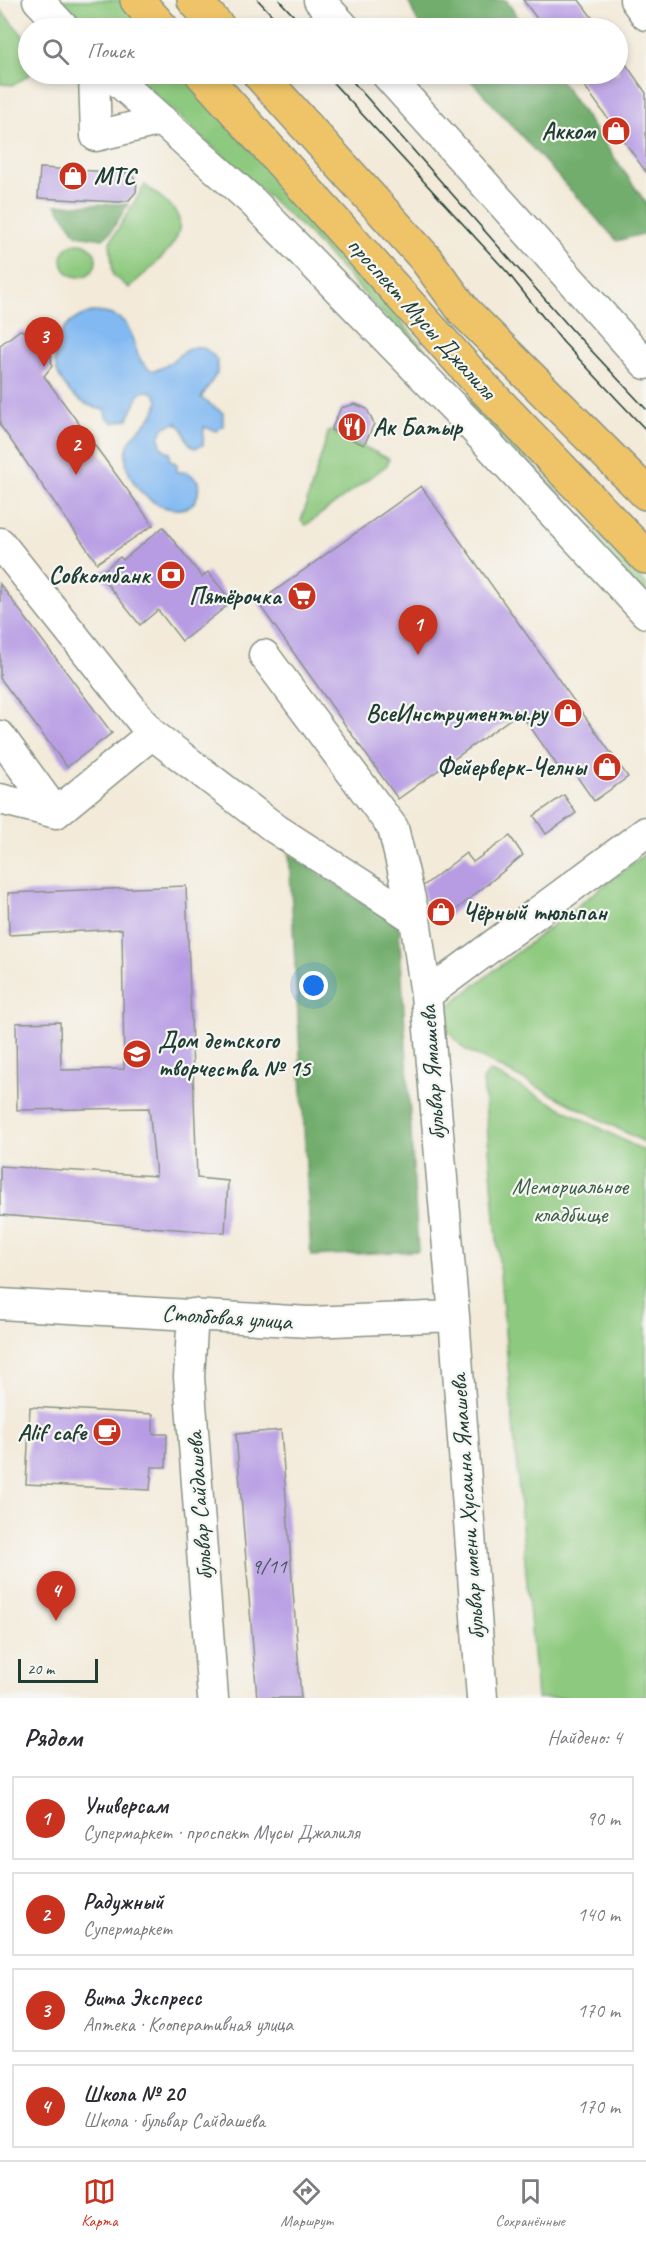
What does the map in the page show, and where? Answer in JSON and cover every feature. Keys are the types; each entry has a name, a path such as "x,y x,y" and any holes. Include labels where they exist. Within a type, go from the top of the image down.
{"main road":[{"path":"137,0 153,18"},
{"path":"194,0 210,18"},
{"name":"проспект Мусы Джалиля","path":"211,84 484,388 646,557"},
{"name":"проспект Мусы Джалиля","path":"268,84 425,258 464,311 646,493"}],"street":[{"path":"38,0 55,18"},
{"path":"319,0 336,18"},
{"path":"635,0 646,15"},
{"path":"94,84 96,136 162,120"},
{"path":"121,84 253,202 466,420 646,613"},
{"path":"395,84 646,364"},
{"path":"0,543 152,734 276,829 415,919"},
{"path":"264,655 393,828 415,919 426,995"},
{"path":"56,813 152,734"},
{"path":"0,736 56,813"},
{"path":"0,799 56,813"},
{"name":"бульвар Ямашева","path":"454,1316 426,995 646,832"},
{"name":"Столбовая улица","path":"0,1304 309,1322 454,1316"},
{"name":"бульвар Сайдашева","path":"193,1314 189,1377 213,1698"},
{"name":"бульвар имени Хусаина Ямашева","path":"454,1316 482,1698"}],"green space":[{"path":"52,0 120,0 136,18 71,18"},
{"path":"408,0 506,0 518,18 416,18"},
{"path":"0,9 18,30 18,82 14,85 0,84"},
{"path":"143,84 194,84 458,387 646,584 646,596 305,230"},
{"path":"474,84 563,84 646,203 646,233 617,241"},
{"path":"145,185 174,210 179,220 179,231 174,242 157,263 129,288 113,275 110,242"},
{"path":"128,204 110,233 103,239 77,235 56,205"},
{"path":"79,243 91,248 96,260 91,272 79,277 67,272 62,260 67,248"},
{"path":"329,430 389,459 387,465 306,525 301,521"},
{"path":"289,853 399,926 418,1251 311,1256"},
{"path":"646,853 646,1143 464,1049 435,1016"},
{"name":"Мемориальное кладбище","path":"490,1071 646,1152 646,1698 537,1698 483,1080"}],"water":[{"path":"92,312 109,314 120,319 132,335 143,363 151,370 167,365 190,348 199,347 207,350 217,360 217,373 201,398 223,413 223,426 216,431 204,427 203,445 195,448 191,446 182,428 176,423 164,427 159,438 162,448 170,453 170,460 177,464 177,472 188,472 198,481 197,495 192,504 182,509 170,509 157,504 145,495 134,483 127,467 128,446 156,409 158,400 155,395 149,391 140,393 128,419 114,423 106,417 105,410 86,404 71,393 61,379 55,364 55,348 61,333 73,320"}],"building":[{"path":"523,0 579,0 592,18 536,18"},
{"path":"628,67 646,93 646,172 583,84 628,84"},
{"path":"40,168 129,173 137,181 136,192 129,200 120,202 38,198"},
{"path":"20,330 45,338 50,345 52,366 44,376 153,525 97,563 0,425 0,345"},
{"name":"Ак Батыр","path":"355,404 367,409 374,424 364,445 331,430 341,408"},
{"path":"421,486 628,777 594,801 571,768 563,774 520,712 398,799 258,603"},
{"path":"163,527 202,577 208,572 232,602 182,641 158,610 140,625 99,574 120,557 123,560"},
{"path":"0,584 112,733 67,767 0,678"},
{"path":"564,795 576,813 546,834 534,816"},
{"path":"510,836 523,855 440,923 427,908 422,887 466,853 473,862"},
{"path":"186,886 197,1178 228,1181 225,1233 0,1215 0,1166 156,1176 149,1108 17,1110 16,1023 60,1022 61,1070 124,1069 122,929 9,935 8,893"},
{"path":"30,1407 153,1414 153,1434 167,1434 166,1467 152,1467 150,1490 26,1484"},
{"path":"281,1430 301,1698 257,1698 236,1434"}],"tram line":[{"path":"258,0 275,18"},
{"path":"279,0 296,18"},
{"path":"334,84 508,273 563,342 646,430"},
{"path":"355,84 574,332 646,409"}],"place":[{"name":"Акком","path":"616,131"},
{"name":"МТС","path":"73,176"},
{"name":"Вита Экспресс","path":"44,367"},
{"name":"Ак Батыр","path":"352,427"},
{"name":"Радужный","path":"76,475"},
{"name":"Совкомбанк","path":"171,575"},
{"name":"Пятёрочка","path":"302,596"},
{"name":"Универсам","path":"418,655"},
{"name":"ВсеИнструменты.ру","path":"568,713"},
{"name":"Фейерверк-Челны","path":"607,767"},
{"name":"Чёрный тюльпан","path":"441,912"},
{"name":"Дом детского творчества № 15","path":"137,1054"},
{"name":"Alif cafe","path":"107,1432"},
{"name":"Школа № 20","path":"56,1621"}]}
